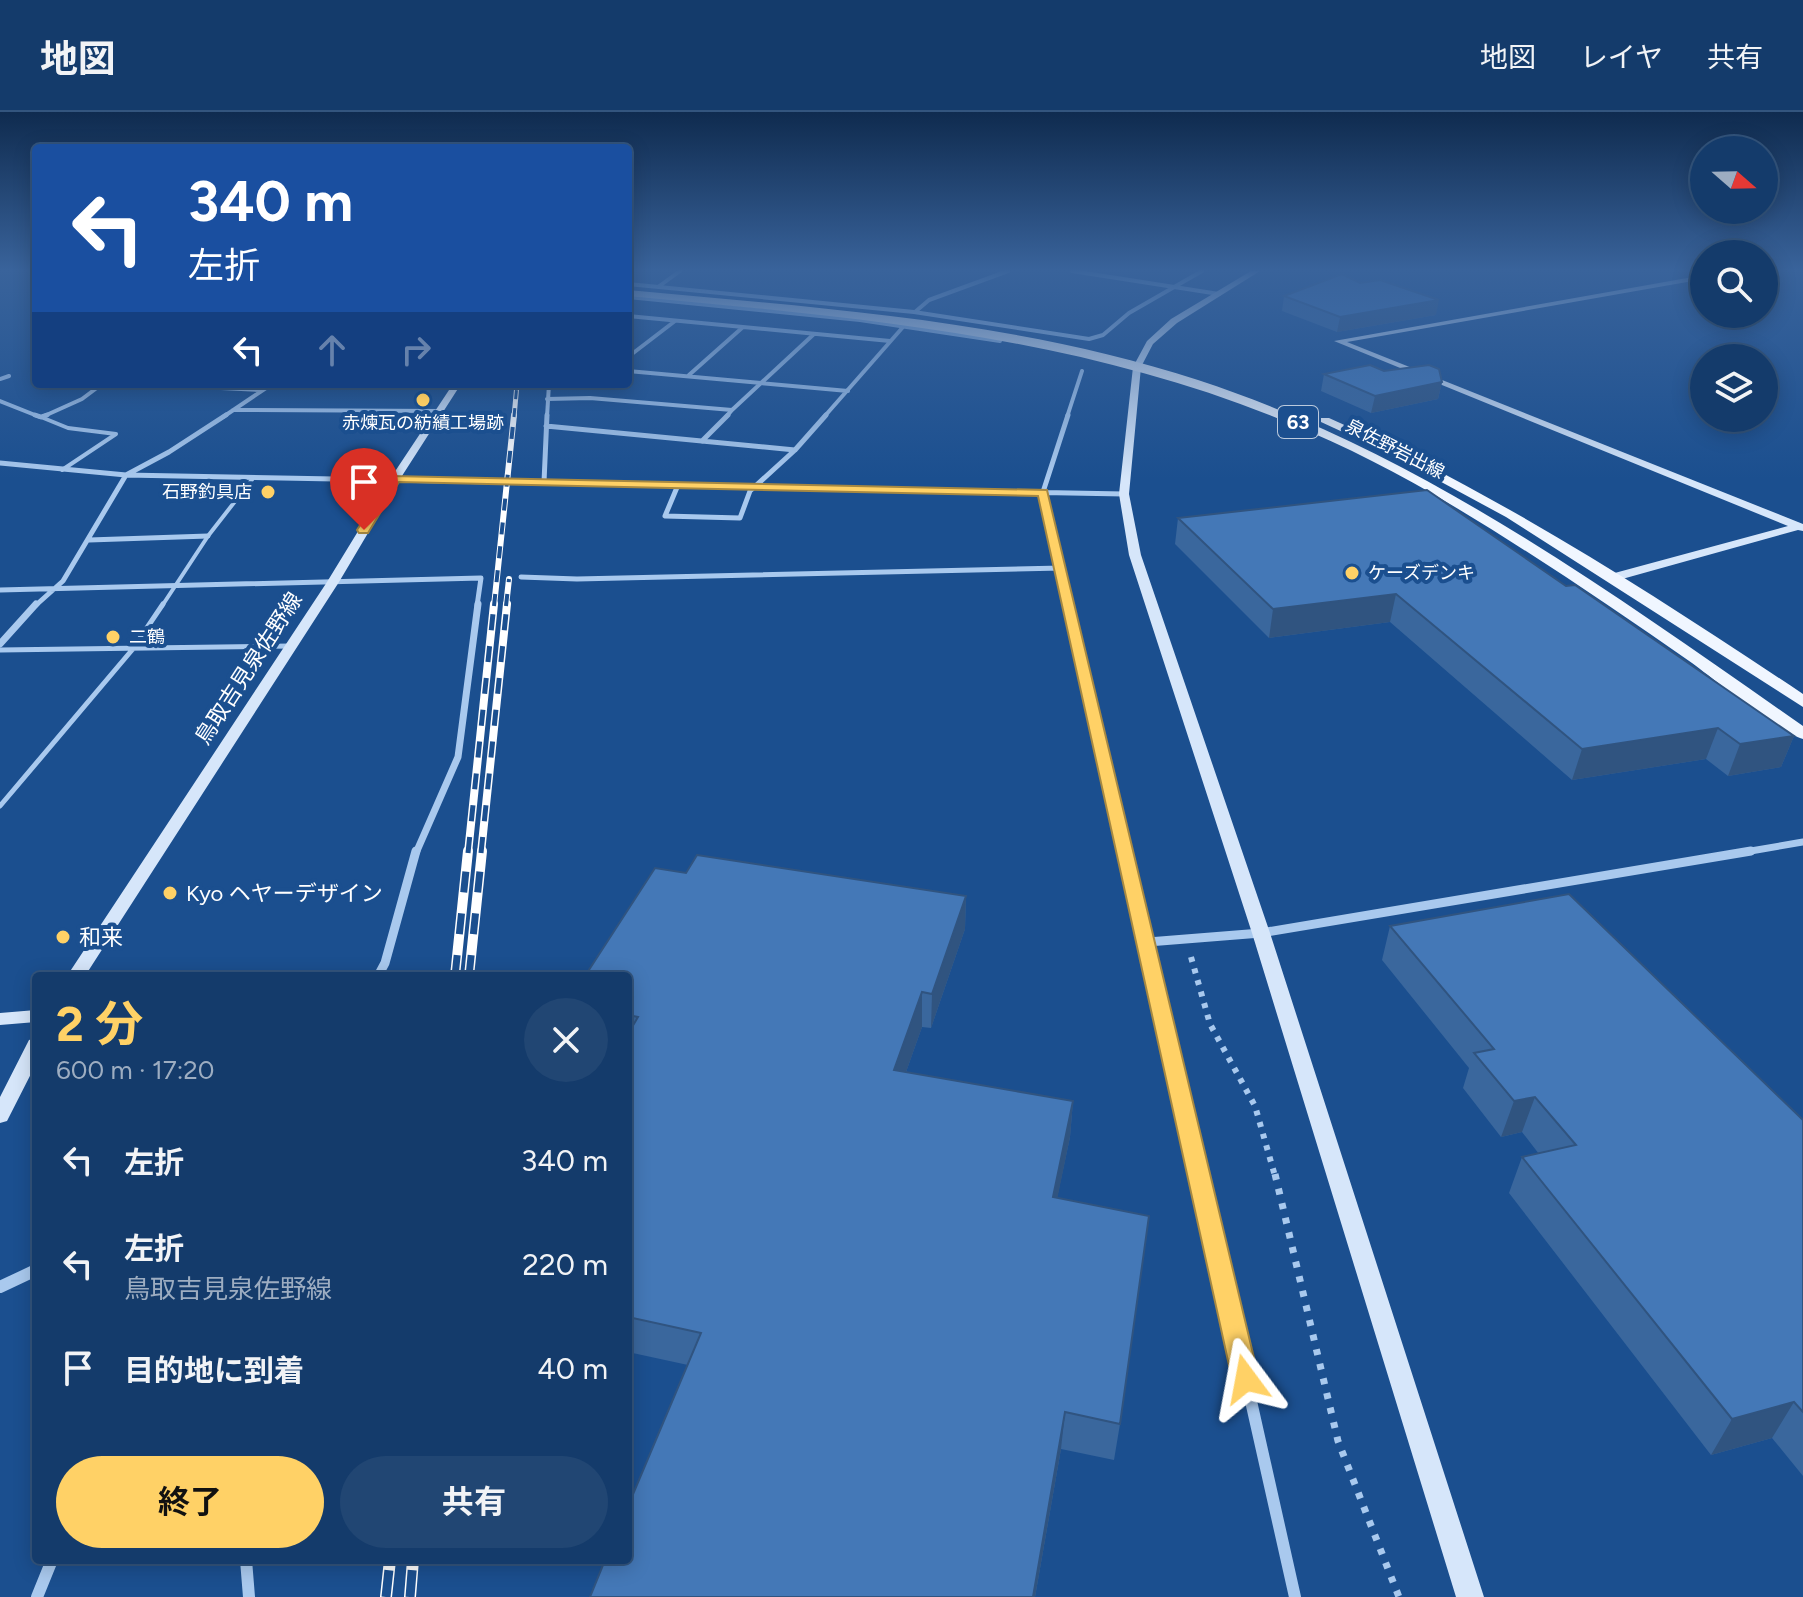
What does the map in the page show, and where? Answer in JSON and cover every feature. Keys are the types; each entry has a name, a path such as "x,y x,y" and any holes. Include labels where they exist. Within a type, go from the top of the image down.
{"main road":[{"name":"泉佐野岩出線","path":"1012,340 1139,363 1191,381 1266,408 1436,490 1547,558 1803,734"},
{"name":"泉佐野岩出線","path":"1033,340 1139,363 1294,406 1399,451 1615,577 1803,702"}],"street":[{"path":"632,354 650,340"},
{"path":"689,375 728,340"},
{"path":"702,441 807,340"},
{"path":"882,340 890,341"},
{"path":"997,340 1072,351"},
{"path":"1153,340 1139,363 1124,494 1135,555 1261,933 1470,1597"},
{"path":"1342,340 1338,341 1801,527"},
{"path":"678,485 665,516 740,518 750,491 795,450 890,341"},
{"path":"632,371 848,391"},
{"path":"1082,371 1043,492 1295,1597"},
{"path":"0,379 9,376"},
{"path":"0,401 41,417 82,399 97,388"},
{"path":"220,388 260,390"},
{"path":"0,647 53,588 63,581 126,475 169,452 264,388"},
{"name":"鳥取吉見泉佐野線","path":"79,972 333,582 455,388"},
{"path":"544,482 548,388"},
{"path":"547,399 590,398 732,410"},
{"path":"232,410 441,411"},
{"path":"546,426 795,450"},
{"path":"0,463 126,475 1124,494"},
{"path":"1615,577 1801,527"},
{"path":"89,540 208,536"},
{"path":"521,577 1062,568"},
{"path":"0,590 481,578 458,757 420,838 380,972"},
{"path":"1148,942 1261,933 1803,842"},
{"path":"0,1019 32,1016"},
{"path":"0,1116 32,1053"},
{"path":"0,1287 32,1272"},
{"path":"37,1597 50,1564"},
{"path":"246,1564 249,1597"}],"lane":[{"path":"41,417 68,428 116,434 62,470"},
{"path":"0,806 132,650 208,536 254,477"},
{"path":"0,647 132,650 291,646"}],"path":[{"path":"1191,956 1210,1024 1255,1106 1279,1189 1338,1441 1399,1597"}],"building":[{"path":"1370,365 1384,371 1429,365 1439,369 1442,382 1375,396 1324,374"},
{"path":"1427,490 1566,586 1575,585 1794,736 1740,744 1718,728 1582,749 1396,594 1273,609 1178,518"},
{"path":"697,855 966,896 932,994 922,992 894,1070 1073,1101 1053,1197 1149,1216 1120,1424 1065,1412 1033,1597 590,1597 603,1564 632,1564 632,1497 701,1333 632,1318 632,1027 638,1017 632,1016 632,972 588,972 655,868 686,873"},
{"path":"1569,894 1803,1120 1803,1412 1794,1402 1732,1419 1522,1157 1576,1145 1535,1097 1514,1101 1474,1053 1494,1049 1390,926"}],"railway":[{"path":"514,417 517,388"},
{"path":"494,606 514,415"},
{"path":"506,606 509,579"},
{"path":"468,853 494,604"},
{"path":"481,853 507,604"},
{"path":"455,972 468,851"},
{"path":"469,972 482,851"},
{"path":"386,1597 390,1564"},
{"path":"410,1597 413,1564"}],"place":[{"name":"赤煉瓦の紡績工場跡","path":"423,400"},
{"name":"石野釣具店","path":"268,492"},
{"name":"ケーズデンキ","path":"1352,573"},
{"name":"二鶴","path":"113,637"},
{"name":"Kyo ヘヤーデザイン","path":"170,893"},
{"name":"和来","path":"63,937"}],"route":[{"path":"364,530 395,479 1043,492 1246,1379"}]}
